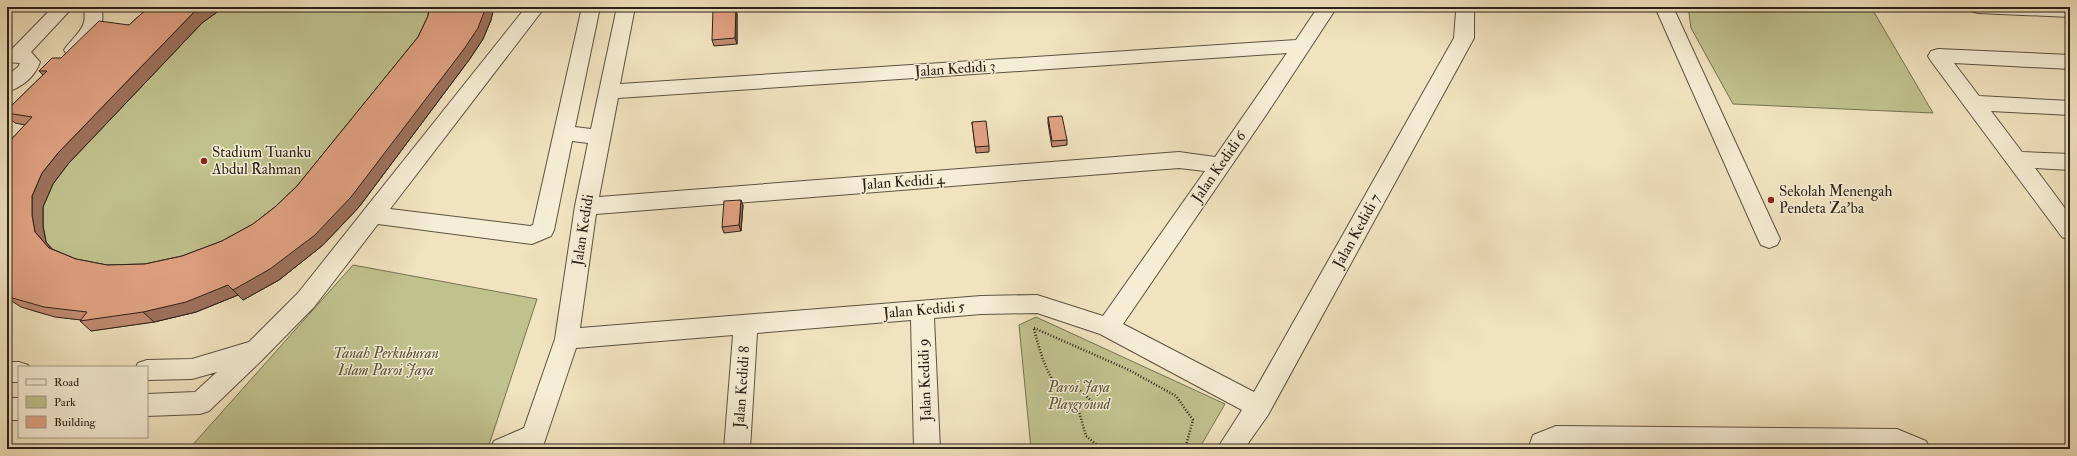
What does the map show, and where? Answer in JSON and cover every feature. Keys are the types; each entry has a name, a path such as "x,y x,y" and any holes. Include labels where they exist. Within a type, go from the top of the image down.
{"street":[{"path":"12,55 64,7"},
{"path":"62,62 88,36 94,24 92,7"},
{"path":"148,405 200,403 257,350 306,300 536,7"},
{"name":"Jalan Kedidi","path":"531,443 567,339 586,206 626,7"},
{"name":"Jalan Kedidi 6","path":"1108,326 1328,7"},
{"name":"Jalan Kedidi 7","path":"1230,449 1259,407 1464,38 1465,12 1463,7"},
{"path":"1664,7 1769,239"},
{"path":"1978,7 2070,11"},
{"path":"372,215 532,234 543,230 591,10"},
{"name":"Jalan Kedidi 3","path":"608,92 1301,46"},
{"path":"7,85 22,76 29,66 28,58 12,55"},
{"path":"2066,221 2016,160 1938,56 2070,62"},
{"path":"1974,103 2070,108"},
{"path":"564,133 600,137"},
{"name":"Jalan Kedidi 4","path":"586,206 1179,160 1220,165"},
{"path":"2016,160 2070,162"},
{"name":"Jalan Kedidi 5","path":"567,339 981,305 1036,304 1108,326 1259,407"},
{"name":"Jalan Kedidi 9","path":"922,311 928,449"},
{"name":"Jalan Kedidi 8","path":"737,449 746,324"},
{"path":"148,370 192,369 257,350"},
{"path":"7,372 18,372"},
{"path":"7,409 18,409"},
{"path":"1541,449 1542,443 1556,437 1665,444 1897,440 1917,449"},
{"path":"503,449 531,443"}],"path":[{"path":"1102,449 1086,436 1078,408 1096,405 1079,390 1060,390 1053,382 1042,360 1034,328 1129,370 1176,396 1193,420 1185,449"}],"green space":[{"name":"Stadium Tuanku Abdul Rahman","path":"169,7 494,7 483,39 469,60 359,207 323,245 279,280 243,300 238,295 196,312 154,322 91,331 98,322 51,315 28,309 17,304 7,298 7,170 138,36"},
{"path":"1688,7 1871,7 1933,113 1733,104 1691,28"},
{"name":"Tanah Perkuburan Islam Paroi Jaya","path":"353,265 537,299 489,445 484,449 189,449"},
{"name":"Paroi Jaya Playground","path":"1036,317 1225,404 1199,449 1031,449 1019,325"}],"building":[{"path":"149,7 201,7 194,12 58,153 42,173 32,196 32,215 35,232 49,248 76,259 107,265 145,264 182,256 222,241 253,224 275,207 297,186 418,37 428,16 429,7 486,7 478,28 464,49 351,197 315,235 270,269 233,290 228,285 186,302 143,312 80,321 87,312 44,307 9,297 7,296 7,144 32,117 7,113 7,110 47,71 39,71 52,58 61,58 99,21 129,25"},
{"path":"736,7 735,38 712,40 713,10"},
{"path":"1062,116 1067,140 1052,141 1048,117"},
{"path":"986,121 989,146 975,147 972,122"},
{"path":"741,200 739,225 722,227 724,201"}],"place":[{"name":"Stadium Tuanku Abdul Rahman","path":"204,161"},
{"name":"Sekolah Menengah Pendeta Za'ba","path":"1771,200"}]}
